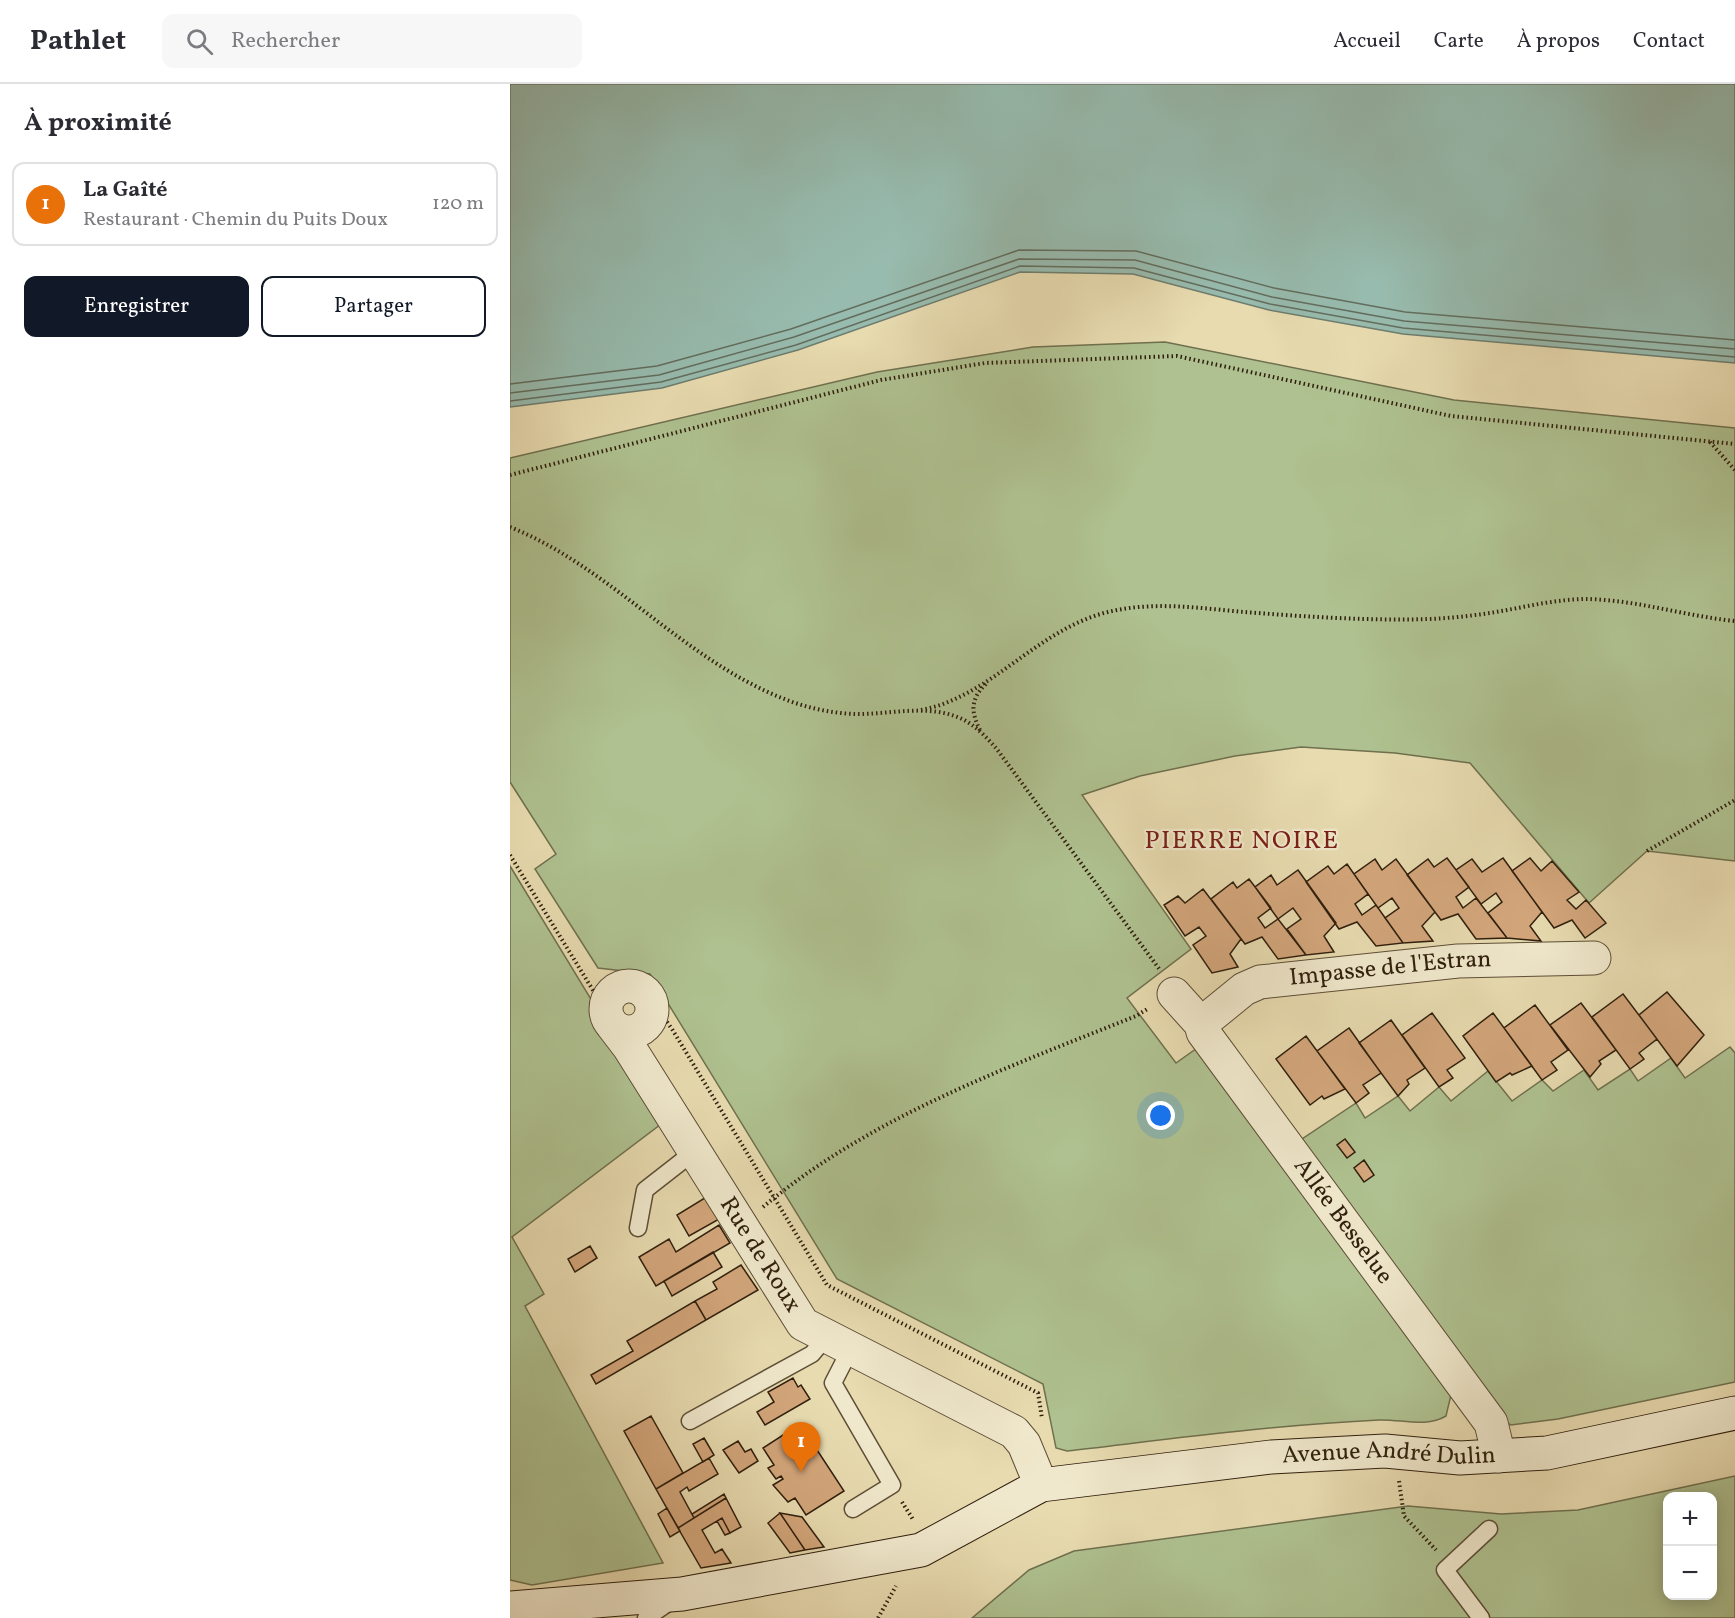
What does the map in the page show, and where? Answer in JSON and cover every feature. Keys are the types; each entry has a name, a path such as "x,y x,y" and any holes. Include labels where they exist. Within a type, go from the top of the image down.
{"street":[{"name":"Impasse de l'Estran","path":"1201,1024 1245,988 1260,982 1458,961 1594,958"},
{"path":"621,1029 609,997 622,987 637,987 649,996"},
{"name":"Allée Besselue","path":"1174,994 1201,1024 1203,1032 1491,1423 1499,1456"},
{"name":"Rue de Roux","path":"621,1029 803,1324 1014,1432 1024,1444 1041,1485"},
{"name":"Avenue André Dulin","path":"1041,1485 1271,1457 1385,1451 1460,1458 1547,1453 1735,1413"},
{"path":"510,1608 682,1594 921,1550 1041,1485"}],"lane":[{"path":"638,1228 645,1190 695,1151"},
{"path":"690,1421 812,1354 839,1342"},
{"path":"839,1342 833,1383 892,1485 853,1509"},
{"path":"1481,1618 1445,1570 1490,1529"},
{"path":"646,1618 682,1594"}],"path":[{"path":"510,475 881,380 985,363 1177,356 1452,416 1735,444"},
{"path":"1709,441 1735,470"},
{"path":"510,527 583,567 688,644 732,674 761,689 810,708 830,712 855,714 942,712 962,719 980,731 1003,757 1159,968 1174,994 1136,1016 957,1088 918,1108 796,1179 742,1225"},
{"path":"914,711 944,706 1046,639 1108,612 1135,609 1182,607 1305,617 1433,619 1473,616 1558,601 1604,600 1735,621"},
{"path":"980,731 972,708 982,687 994,675"},
{"path":"1647,850 1735,800"},
{"path":"510,855 621,1029"},
{"path":"649,996 672,1029 827,1285 1038,1393 1043,1423"},
{"path":"1399,1479 1404,1516 1434,1546 1445,1570"},
{"path":"892,1485 916,1525"}],"green space":[{"path":"1165,342 1454,400 1735,428 1735,861 1647,851 1589,903 1470,763 1395,753 1301,747 1235,756 1140,776 1082,795 1191,949 1127,998 1176,1063 1200,1046 1451,1395 1446,1416 1430,1422 1379,1420 1301,1425 1067,1451 1056,1448 1043,1384 837,1279 650,974 598,968 535,869 556,854 510,782 510,458 877,372 1033,347"},
{"path":"510,866 665,1121 512,1237 544,1294 525,1306 663,1563 532,1585 510,1580"},
{"path":"1730,1047 1735,1053 1735,1382 1558,1419 1511,1425 1501,1420 1299,1141 1356,1103 1365,1118 1398,1096 1410,1111 1439,1087 1451,1101 1488,1071 1512,1101 1542,1080 1553,1091 1584,1070 1598,1090 1630,1069 1638,1081 1671,1058 1685,1078"},
{"path":"1735,1476 1735,1618 972,1618 1029,1570 1074,1551 1408,1506 1501,1514 1578,1510"}],"water":[{"path":"510,84 1735,84 1735,363 1403,334 1269,310 1133,274 1020,272 798,350 662,388 510,407"}],"building":[{"path":"1447,858 1469,887 1456,897 1463,908 1476,898 1507,938 1476,939 1458,914 1441,920 1407,875 1428,859 1434,867"},
{"path":"1503,858 1542,912 1530,926 1541,941 1507,938 1488,913 1502,902 1496,893 1481,904 1456,870 1472,859 1482,872"},
{"path":"1530,858 1541,871 1552,861 1579,892 1567,900 1576,909 1586,900 1606,923 1585,938 1572,920 1554,928 1512,871"},
{"path":"1375,859 1382,870 1396,859 1435,912 1422,926 1433,941 1403,943 1385,918 1399,908 1392,898 1378,908 1354,874"},
{"path":"1347,864 1368,894 1355,904 1362,915 1376,905 1403,943 1376,946 1357,922 1339,929 1306,882 1328,866 1334,874"},
{"path":"1298,870 1336,923 1324,936 1334,952 1306,955 1287,929 1301,919 1293,908 1278,919 1255,887 1271,875 1277,885"},
{"path":"1249,879 1271,908 1258,918 1265,928 1278,919 1306,955 1278,959 1262,937 1245,944 1211,899 1233,882 1237,888"},
{"path":"1203,889 1241,939 1230,954 1238,967 1212,973 1193,945 1206,936 1199,927 1185,936 1164,905 1178,896 1185,903"},
{"path":"1667,992 1704,1035 1677,1066 1639,1015"},
{"path":"1623,994 1657,1039 1639,1053 1644,1059 1630,1069 1592,1017"},
{"path":"1581,1003 1616,1050 1599,1061 1601,1064 1590,1077 1550,1025"},
{"path":"1535,1005 1568,1050 1551,1062 1557,1070 1542,1080 1504,1028"},
{"path":"1432,1013 1465,1058 1447,1070 1453,1078 1439,1087 1402,1035"},
{"path":"1493,1013 1532,1066 1512,1075 1510,1073 1496,1082 1463,1036"},
{"path":"1391,1020 1425,1068 1407,1080 1409,1084 1398,1096 1359,1043"},
{"path":"1349,1028 1381,1073 1363,1085 1369,1093 1356,1103 1317,1051"},
{"path":"1306,1036 1345,1089 1324,1099 1322,1096 1310,1105 1276,1059"},
{"path":"1345,1139 1355,1152 1347,1158 1337,1145"},
{"path":"1364,1160 1374,1175 1364,1182 1354,1168"},
{"path":"708,1196 721,1218 689,1236 677,1215"},
{"path":"719,1225 730,1243 656,1286 639,1257 669,1239 676,1252"},
{"path":"590,1246 597,1258 575,1272 568,1259"},
{"path":"713,1252 722,1267 672,1296 664,1281"},
{"path":"741,1265 758,1290 706,1320 695,1301 717,1289 713,1282"},
{"path":"695,1301 706,1320 596,1384 591,1375 633,1351 627,1341"},
{"path":"793,1378 798,1387 801,1385 810,1399 765,1425 757,1412 774,1402 768,1392"},
{"path":"651,1416 683,1473 656,1489 624,1431"},
{"path":"800,1424 844,1491 806,1515 795,1498 788,1502 773,1485 783,1479 781,1476 776,1479 768,1468 774,1465 763,1448"},
{"path":"704,1438 714,1455 703,1462 693,1444"},
{"path":"738,1441 745,1452 751,1449 758,1461 739,1473 723,1450"},
{"path":"709,1458 718,1474 689,1491 687,1487 680,1492 694,1518 678,1528 656,1489"},
{"path":"724,1494 726,1498 694,1518 692,1514"},
{"path":"726,1498 741,1527 730,1533 722,1518 702,1530 715,1553 722,1549 731,1563 701,1568 678,1528"},
{"path":"667,1508 680,1531 670,1537 658,1514"},
{"path":"780,1513 805,1550 790,1553 768,1523"},
{"path":"780,1513 802,1517 824,1547 805,1550"},
{"path":"722,1518 730,1533 725,1535 717,1521"}],"place":[{"name":"La Gaîté","path":"801,1472"}],"district":[{"name":"PIERRE NOIRE","path":"1242,841"}]}
